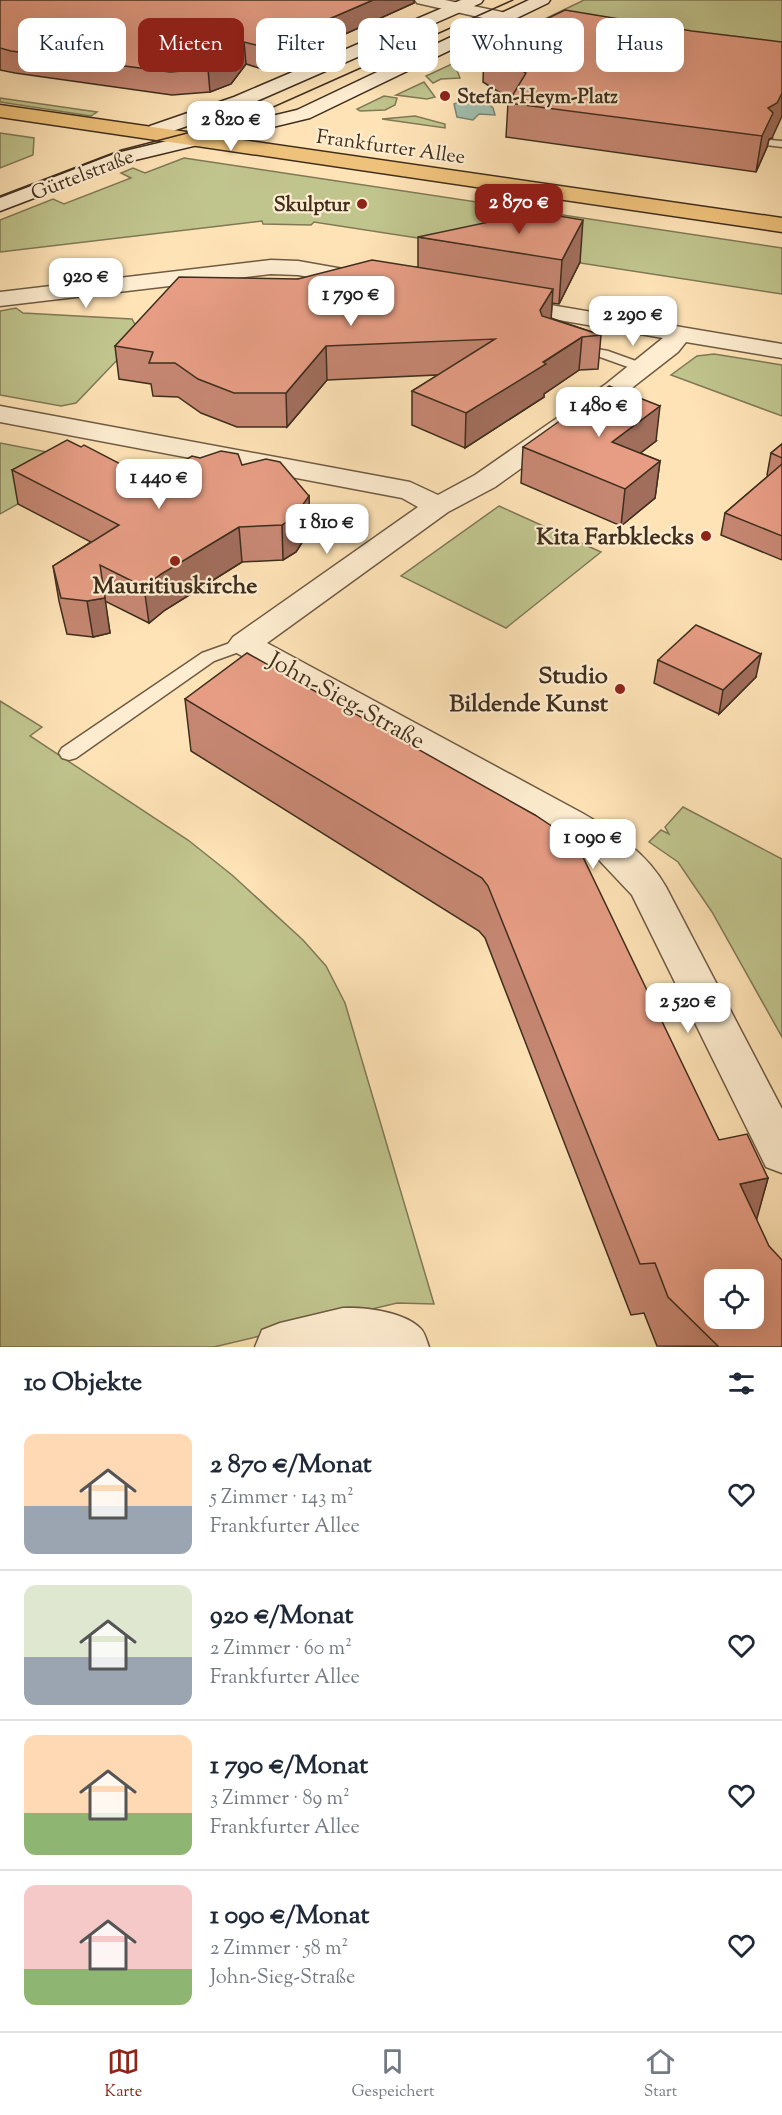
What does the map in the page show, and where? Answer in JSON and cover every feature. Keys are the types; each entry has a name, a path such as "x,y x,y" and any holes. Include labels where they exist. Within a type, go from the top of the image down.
{"main road":[{"name":"Frankfurter Allee","path":"0,111 148,123 200,140 782,225"},
{"name":"Frankfurter Allee","path":"190,119 299,133"}],"street":[{"path":"423,0 467,4 505,18"},
{"name":"Gürtelstraße","path":"505,18 542,0"},
{"name":"Gürtelstraße","path":"0,187 101,148 148,123 190,119 241,101 467,4"},
{"name":"Gürtelstraße","path":"0,205 124,157 303,114 450,44"},
{"path":"0,299 271,267 298,268 392,285"},
{"path":"484,300 782,351"},
{"name":"John-Sieg-Straße","path":"680,334 669,347 615,389 485,480 438,506 244,644 569,822 619,854 637,872 647,887 782,1153"},
{"path":"0,414 410,491 438,506"},
{"path":"280,1347 335,1333 364,1331 393,1338 404,1347"}],"lane":[{"path":"770,143 782,144"},
{"path":"558,346 603,354 642,368"},
{"path":"69,753 208,657 244,644"}],"green space":[{"path":"584,0 782,0 782,65 684,55 684,18 596,18 596,46 584,44 584,18 547,18"},
{"path":"450,65 450,72 458,72 460,78 441,79 433,83 426,76"},
{"path":"424,82 435,97 427,99 396,95"},
{"path":"384,96 397,98 395,105 385,110 360,111 357,109"},
{"path":"0,98 97,112 91,116 0,102"},
{"path":"415,116 445,124 445,128 382,119"},
{"path":"0,133 34,138 33,155 0,168"},
{"path":"184,158 782,248 782,294 314,222 311,225 263,224 262,221 0,252 0,220 53,199 64,204 131,178 121,173 133,168 145,173"},
{"path":"16,308 23,313 132,319 137,328 144,332 76,403 61,406 0,395 0,311"},
{"path":"714,354 782,365 782,416 671,375 697,356"},
{"path":"0,443 94,461 0,514"},
{"path":"499,506 601,552 506,628 401,576"},
{"path":"0,701 42,727 30,736 188,840 232,875 303,940 326,966 345,1003 434,1304 397,1303 214,1347 0,1347"},
{"path":"683,807 782,859 782,1037 712,912 678,862 649,842 661,830 669,834 665,827"}],"shaded area":[{"path":"479,95 493,108 495,115 479,114 473,120 457,117 454,104"}],"building":[{"path":"0,0 373,0 331,18 256,18 256,45 244,42 244,18 138,18 138,68 126,66 126,18 18,18 18,52 0,48"},
{"path":"565,10 613,18 596,18 596,72 684,72 684,30 782,42 782,93 777,103 768,108 773,113 762,136 508,103 526,73 524,72 584,72 584,18 548,18"},
{"path":"529,211 583,220 562,260 418,237 527,214"},
{"path":"372,260 553,289 540,310 542,316 601,335 582,337 543,362 546,364 466,413 412,391 495,339 326,346 286,393 234,393 198,379 175,363 149,363 153,352 115,346 179,277 298,279"},
{"path":"609,386 660,406 612,442 660,461 625,489 523,447"},
{"path":"67,440 81,447 84,445 151,480 192,456 200,458 221,451 238,454 242,465 266,459 280,462 309,496 294,517 282,525 239,527 161,574 144,587 100,565 105,598 87,601 61,598 53,566 119,525 12,470"},
{"path":"782,444 782,458 771,453"},
{"path":"782,464 782,536 725,513"},
{"path":"696,625 761,654 723,690 658,660"},
{"path":"247,653 535,815 565,835 581,853 719,1140 747,1134 768,1178 740,1184 769,1246 782,1260 782,1347 719,1347 668,1297 655,1263 640,1264 488,886 482,878 185,699"}],"tram line":[{"path":"0,196 121,150 253,116 513,0"}],"place":[{"name":"Stefan-Heym-Platz","path":"445,96"},
{"name":"Skulptur","path":"362,204"},
{"name":"Kita Farbklecks","path":"706,536"},
{"name":"Mauritiuskirche","path":"175,561"},
{"name":"Studio Bildende Kunst","path":"620,689"}]}
